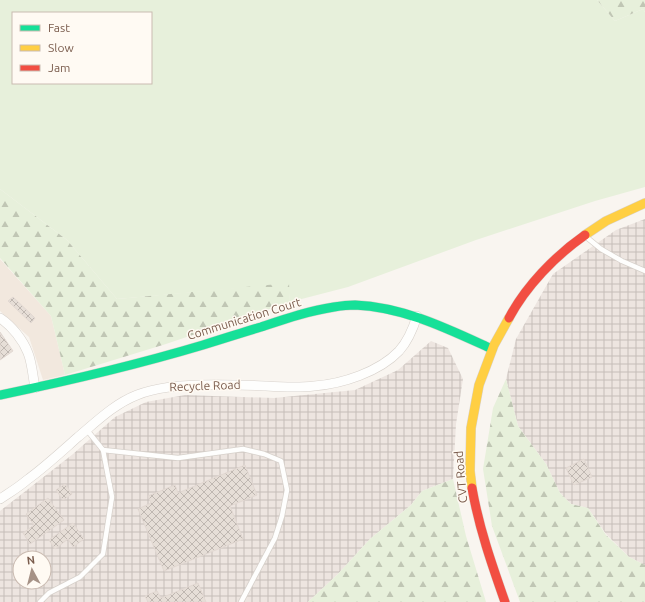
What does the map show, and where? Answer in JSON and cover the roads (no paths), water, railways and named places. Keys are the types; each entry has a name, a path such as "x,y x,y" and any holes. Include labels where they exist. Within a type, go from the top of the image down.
{"street":[{"name":"CVT Road","path":"504,602 476,513 470,471 470,444 474,412 481,380 492,349 507,320 530,285 548,265 568,247 609,219 633,207 645,203"},
{"name":"Communication Court","path":"0,395 140,363 233,336 300,314 321,309 354,305 380,308 417,316 492,349"},
{"name":"Recycle Road","path":"0,499 27,480 111,409 137,395 158,388 228,384 308,387 354,377 388,360 399,350 408,339 417,316"},
{"path":"0,318 14,331 23,343 28,354 35,388"}],"lane":[{"path":"584,235 601,249 622,261 645,271"},
{"path":"40,602 49,593 80,577 103,554 112,497 103,450 87,430"},
{"path":"103,450 178,458 243,449 264,454 281,461 287,490 282,516 275,538 241,602"}]}
